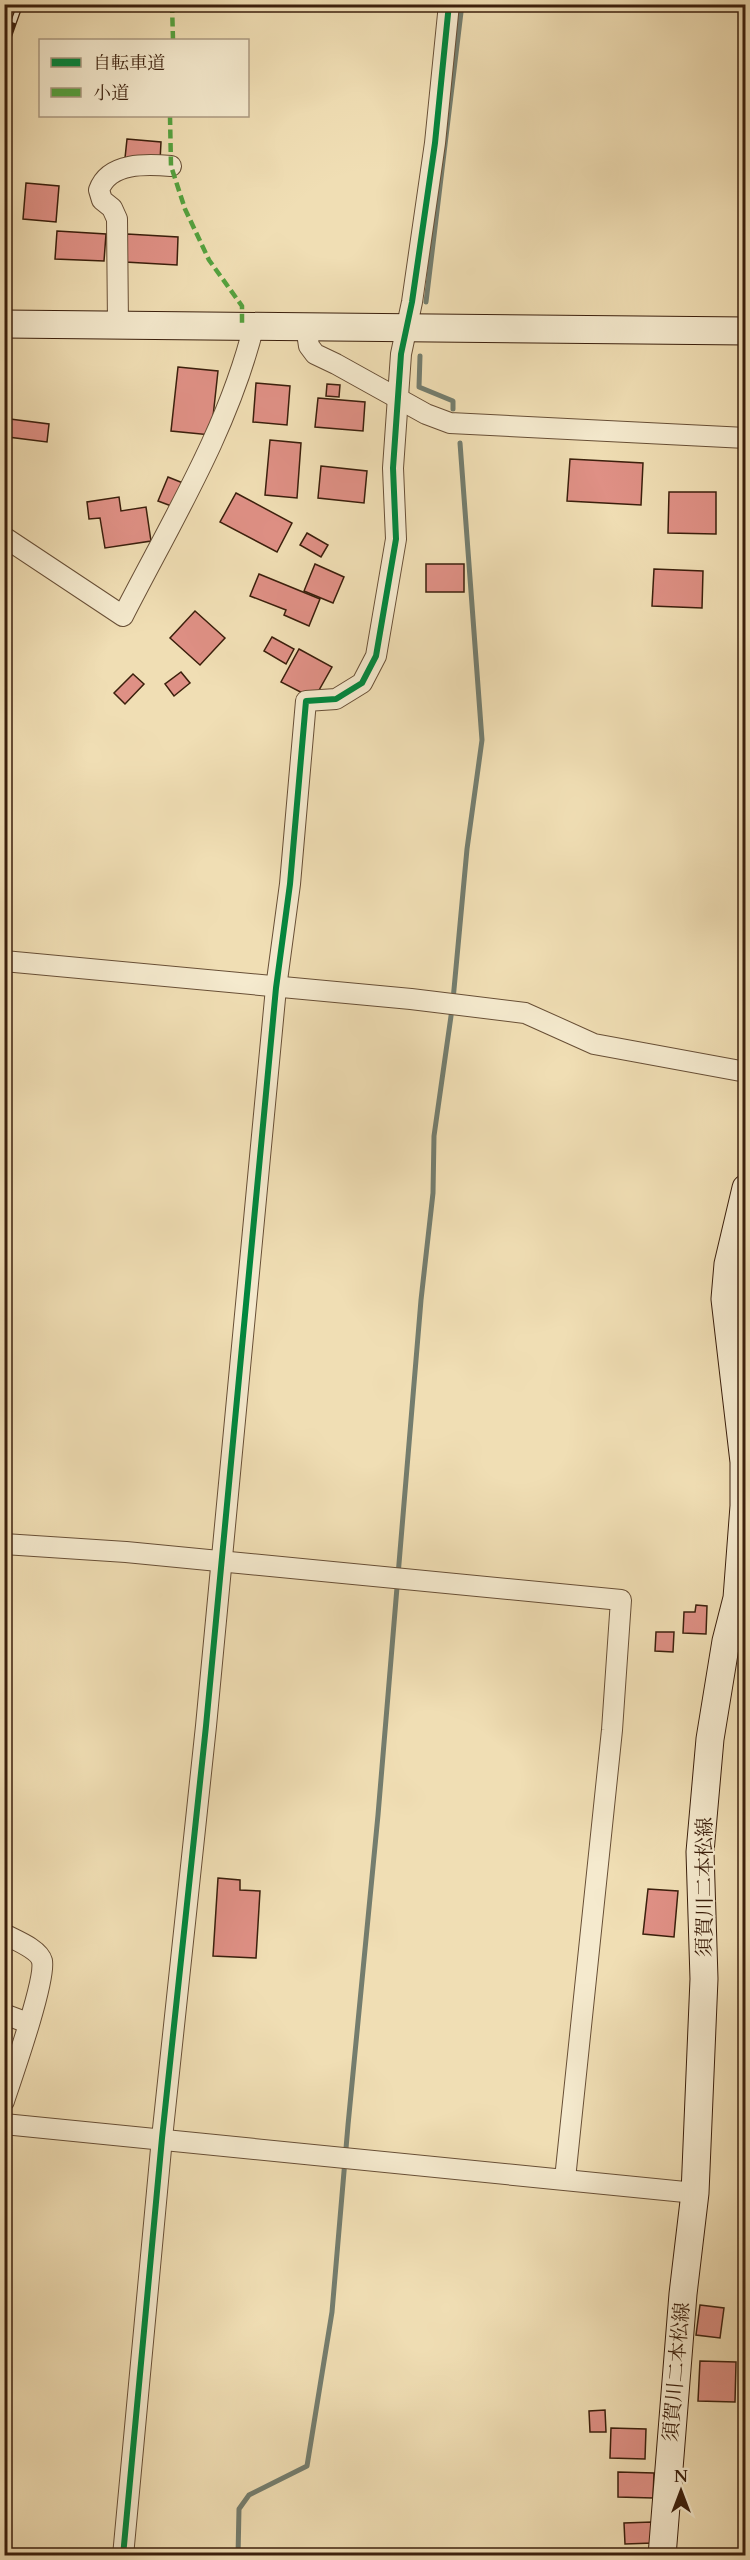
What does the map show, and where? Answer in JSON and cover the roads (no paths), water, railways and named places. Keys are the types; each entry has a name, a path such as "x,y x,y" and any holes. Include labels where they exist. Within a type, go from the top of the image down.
{"main road":[{"path":"5,325 746,331"},
{"name":"須賀川二本松線","path":"662,2556 682,2305 695,2193 704,1979 700,1852 710,1739 726,1641 737,1598 744,1506 744,1462 724,1299 728,1264 746,1188"}],"street":[{"path":"123,2556 162,2138 206,1726 276,988 290,884 306,701 336,699 362,683 376,656 396,539 393,468 401,354 435,143 449,4"},
{"path":"118,325 117,219 112,208 102,200 99,190 107,177 130,166 171,166"},
{"path":"4,537 123,616 222,422 248,351 254,326"},
{"path":"306,326 309,346 315,354 336,363 426,414 450,423 746,438"},
{"path":"4,961 455,1004 525,1013 594,1044 746,1072"},
{"path":"4,1544 621,1600 612,1730 565,2179"},
{"path":"4,1934 38,1953 42,1960 39,1987 4,2101"},
{"path":"4,2014 28,2023"},
{"path":"4,2124 695,2193"}],"waterway":[{"path":"426,302 462,4"},
{"path":"420,356 419,387 453,401 453,409"},
{"path":"453,1000 467,849 482,740 460,443"},
{"path":"238,2556 239,2509 249,2495 307,2466 332,2312 378,1815 421,1300 433,1193 434,1136 452,1009"}],"railway":[{"path":"4,49 20,4"}]}
